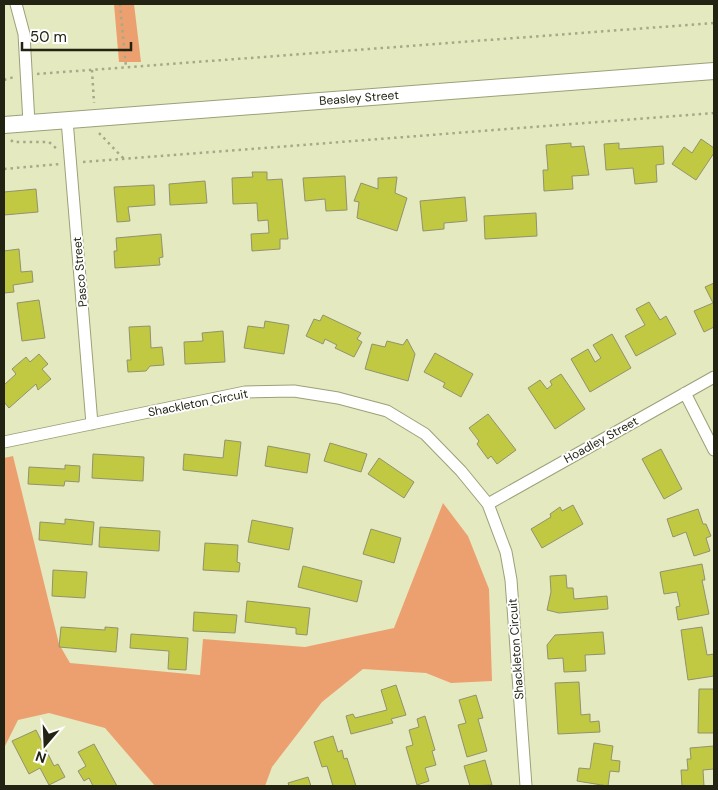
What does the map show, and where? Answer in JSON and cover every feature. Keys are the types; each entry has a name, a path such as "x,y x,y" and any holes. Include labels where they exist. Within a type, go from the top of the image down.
{"main road":[{"name":"Beasley Street","path":"6,130 29,123 714,71"}],"street":[{"path":"16,4 24,34 29,123"},
{"name":"Pasco Street","path":"67,120 64,164 92,424"},
{"name":"Hoadley Street","path":"488,504 714,377"},
{"name":"Shackleton Circuit","path":"4,442 245,392 294,391 338,398 387,411 425,434 461,471 488,504 506,552 511,580 526,786"},
{"path":"685,394 714,450"}],"path":[{"path":"120,4 126,67"},
{"path":"4,80 25,75 714,23"},
{"path":"4,169 714,113"},
{"path":"6,130 13,142 49,142 59,151"}],"shaded area":[{"path":"114,4 134,4 141,62 119,62"},
{"path":"13,456 59,644 70,663 200,675 203,639 305,647 394,628 443,503 468,536 489,589 492,681 451,683 426,673 363,669 322,702 272,767 265,786 155,786 105,728 49,713 18,720 4,748 4,458"}],"building":[{"path":"701,139 714,148 714,153 696,180 672,164 684,147 692,153"},
{"path":"571,143 571,147 584,146 589,175 572,176 573,189 544,191 543,170 548,170 546,145"},
{"path":"619,143 619,149 663,146 664,164 656,165 657,182 635,184 633,168 606,170 604,144"},
{"path":"252,172 267,172 267,180 282,179 288,239 280,239 280,249 252,251 251,234 269,233 268,220 258,221 257,203 233,204 232,178 253,177"},
{"path":"345,176 347,210 326,211 325,199 305,201 303,178"},
{"path":"397,177 395,193 407,198 397,231 357,218 359,202 354,201 361,183 378,189 378,178"},
{"path":"205,181 207,203 170,205 169,184"},
{"path":"154,185 155,205 128,207 130,221 117,222 114,187"},
{"path":"36,189 38,212 4,215 4,192"},
{"path":"465,197 467,221 444,223 444,229 423,231 420,201"},
{"path":"536,213 537,236 485,239 484,216"},
{"path":"161,234 163,257 159,258 160,265 115,268 114,251 117,251 116,238"},
{"path":"19,249 21,272 32,271 33,282 13,285 14,292 4,293 4,251"},
{"path":"714,283 714,327 704,332 694,311 713,303 705,287"},
{"path":"39,300 45,338 22,341 17,303"},
{"path":"649,302 660,320 666,316 676,334 636,356 625,336 645,325 636,309"},
{"path":"323,315 361,333 357,339 362,342 354,357 335,348 337,345 325,339 323,344 306,336 314,319 320,321"},
{"path":"265,321 289,325 284,354 244,348 248,326 264,328"},
{"path":"150,326 151,348 162,347 164,365 150,366 146,371 128,372 127,360 131,360 129,327"},
{"path":"223,331 225,362 185,364 184,342 203,341 202,333"},
{"path":"612,334 631,368 590,392 571,359 588,349 595,362 601,358 593,345"},
{"path":"407,339 415,354 408,381 365,369 372,344 385,347 387,341 403,345"},
{"path":"435,353 473,374 461,397 443,387 445,383 424,372"},
{"path":"39,354 48,364 42,369 51,379 38,390 36,384 9,408 4,402 4,385 16,374 12,369 26,357 30,362"},
{"path":"561,374 585,409 555,429 528,388 540,380 547,389 552,385 550,381"},
{"path":"488,414 516,450 497,464 491,456 488,459 477,444 479,441 469,428"},
{"path":"225,440 241,442 237,476 183,470 184,454 223,458"},
{"path":"330,443 367,454 361,472 324,461"},
{"path":"268,446 310,454 307,473 265,466"},
{"path":"661,449 682,489 664,499 642,459"},
{"path":"93,454 144,457 143,481 92,478"},
{"path":"379,458 414,482 404,498 368,474"},
{"path":"65,465 80,466 79,482 65,481 64,486 28,484 29,467 65,469"},
{"path":"573,505 583,524 542,548 531,529 551,517 550,514 560,507 562,511"},
{"path":"698,509 703,524 706,524 711,536 706,538 710,551 694,556 686,532 673,537 667,519"},
{"path":"65,519 94,522 92,545 39,540 40,522 65,524"},
{"path":"252,520 293,528 289,550 248,542"},
{"path":"100,527 160,531 159,551 99,547"},
{"path":"371,529 401,538 394,563 363,554"},
{"path":"205,543 238,545 237,562 240,563 239,572 203,570"},
{"path":"702,564 705,580 702,580 709,614 678,620 676,607 680,606 677,592 664,594 660,572"},
{"path":"303,566 362,581 357,602 298,587"},
{"path":"53,570 87,572 85,598 52,596"},
{"path":"566,575 567,588 573,588 574,599 607,596 608,609 559,613 547,610 551,592 550,576"},
{"path":"247,601 310,608 307,635 296,634 296,628 245,622"},
{"path":"194,612 237,615 235,633 193,631"},
{"path":"61,627 105,630 105,627 118,628 116,652 59,647"},
{"path":"702,627 707,655 714,654 714,676 688,680 681,630"},
{"path":"603,632 605,654 585,655 586,671 564,672 563,658 548,659 547,645 555,635"},
{"path":"131,634 188,638 186,670 168,669 169,651 130,648"},
{"path":"579,682 581,715 590,714 590,722 599,721 600,732 558,734 555,683"},
{"path":"396,685 406,715 391,719 393,723 351,734 346,716 353,714 355,718 387,710 381,690"},
{"path":"699,689 714,689 714,733 698,733"},
{"path":"476,695 483,718 478,719 487,751 467,757 458,725 466,723 459,700"},
{"path":"425,716 435,750 432,751 436,765 425,768 429,781 417,785 406,747 413,745 409,730 419,727 417,719"},
{"path":"36,730 54,766 58,764 65,777 49,785 40,768 29,774 12,741"},
{"path":"333,736 338,752 342,750 344,759 347,758 356,786 333,786 327,766 322,767 314,742"},
{"path":"594,743 613,746 611,760 620,761 619,772 610,771 608,786 577,781 579,768 590,769"},
{"path":"94,744 117,786 93,786 89,778 84,781 78,771 86,766 78,752"},
{"path":"714,746 714,769 703,770 704,786 682,786 681,770 688,770 687,759 691,759 690,748"},
{"path":"485,760 492,785 470,786 464,766"},
{"path":"308,777 311,786 289,786 288,783"}]}
